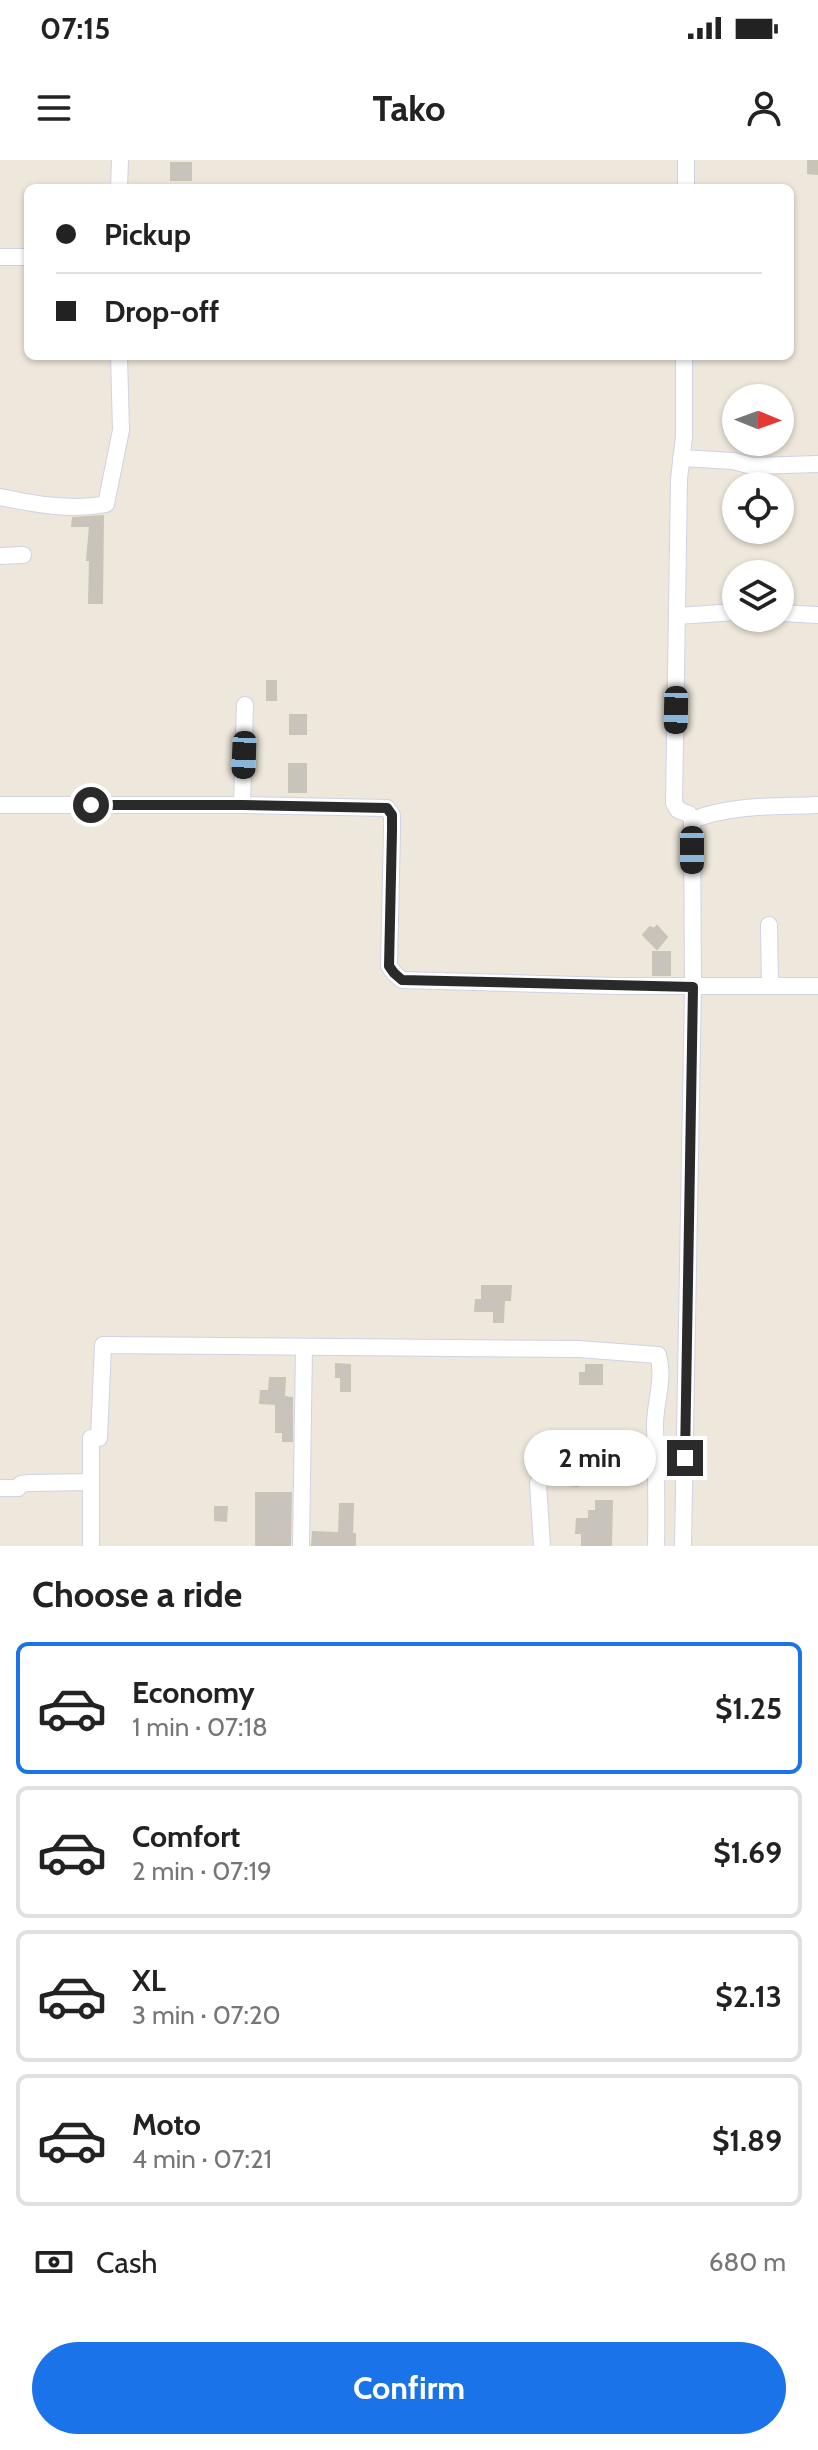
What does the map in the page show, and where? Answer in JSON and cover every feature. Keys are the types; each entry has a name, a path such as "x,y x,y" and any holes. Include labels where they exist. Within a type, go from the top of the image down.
{"street":[{"path":"119,184 120,160"},
{"path":"686,160 686,184"},
{"path":"0,257 24,257"},
{"path":"0,497 32,504 88,507 106,504 121,430 119,360"},
{"path":"683,1546 693,987 686,815 674,803 684,360"},
{"path":"681,458 733,461 752,466 818,464"},
{"path":"0,556 23,555"},
{"path":"677,616 722,613"},
{"path":"794,614 818,615"},
{"path":"242,805 245,705"},
{"path":"0,805 387,808 392,815 389,966 402,980 693,987 818,986"},
{"path":"686,815 736,808 818,805"},
{"path":"769,925 770,986"},
{"path":"91,1546 91,1438 99,1438 103,1345 579,1349 658,1355 661,1386 655,1422 656,1546"},
{"path":"301,1546 304,1347"},
{"path":"0,1488 18,1488 21,1484 29,1483 90,1482"},
{"path":"538,1483 542,1546"}],"building":[{"path":"808,160 818,160 818,174 808,173"},
{"path":"171,163 191,163 191,180 171,180"},
{"path":"103,516 102,603 89,603 90,560 87,560 90,526 72,526 73,518"},
{"path":"267,681 276,681 276,700 267,700"},
{"path":"290,715 306,715 306,734 290,734"},
{"path":"289,764 306,764 306,792 289,792"},
{"path":"657,926 667,937 657,949 643,935 650,927 654,929"},
{"path":"653,952 670,952 670,975 653,975"},
{"path":"482,1286 511,1286 510,1300 504,1300 503,1322 494,1322 494,1311 475,1311 476,1300 482,1300"},
{"path":"336,1364 350,1365 350,1391 341,1391 341,1377 336,1377"},
{"path":"586,1365 602,1365 602,1384 580,1384 580,1373 586,1373"},
{"path":"270,1378 285,1378 284,1397 292,1398 292,1441 283,1441 283,1432 276,1432 276,1404 260,1403 261,1391 269,1391"},
{"path":"569,1457 579,1457 578,1486 568,1485"},
{"path":"256,1493 291,1493 290,1545 256,1546"},
{"path":"596,1501 612,1501 611,1546 582,1546 582,1533 576,1533 577,1519 589,1519 589,1511 596,1511"},
{"path":"340,1504 353,1504 352,1534 355,1534 355,1546 312,1546 313,1532 339,1533"},
{"path":"215,1507 227,1507 226,1521 215,1520"}],"route":[{"path":"91,805 387,808 392,815 389,966 402,980 693,987 685,1458"}]}
